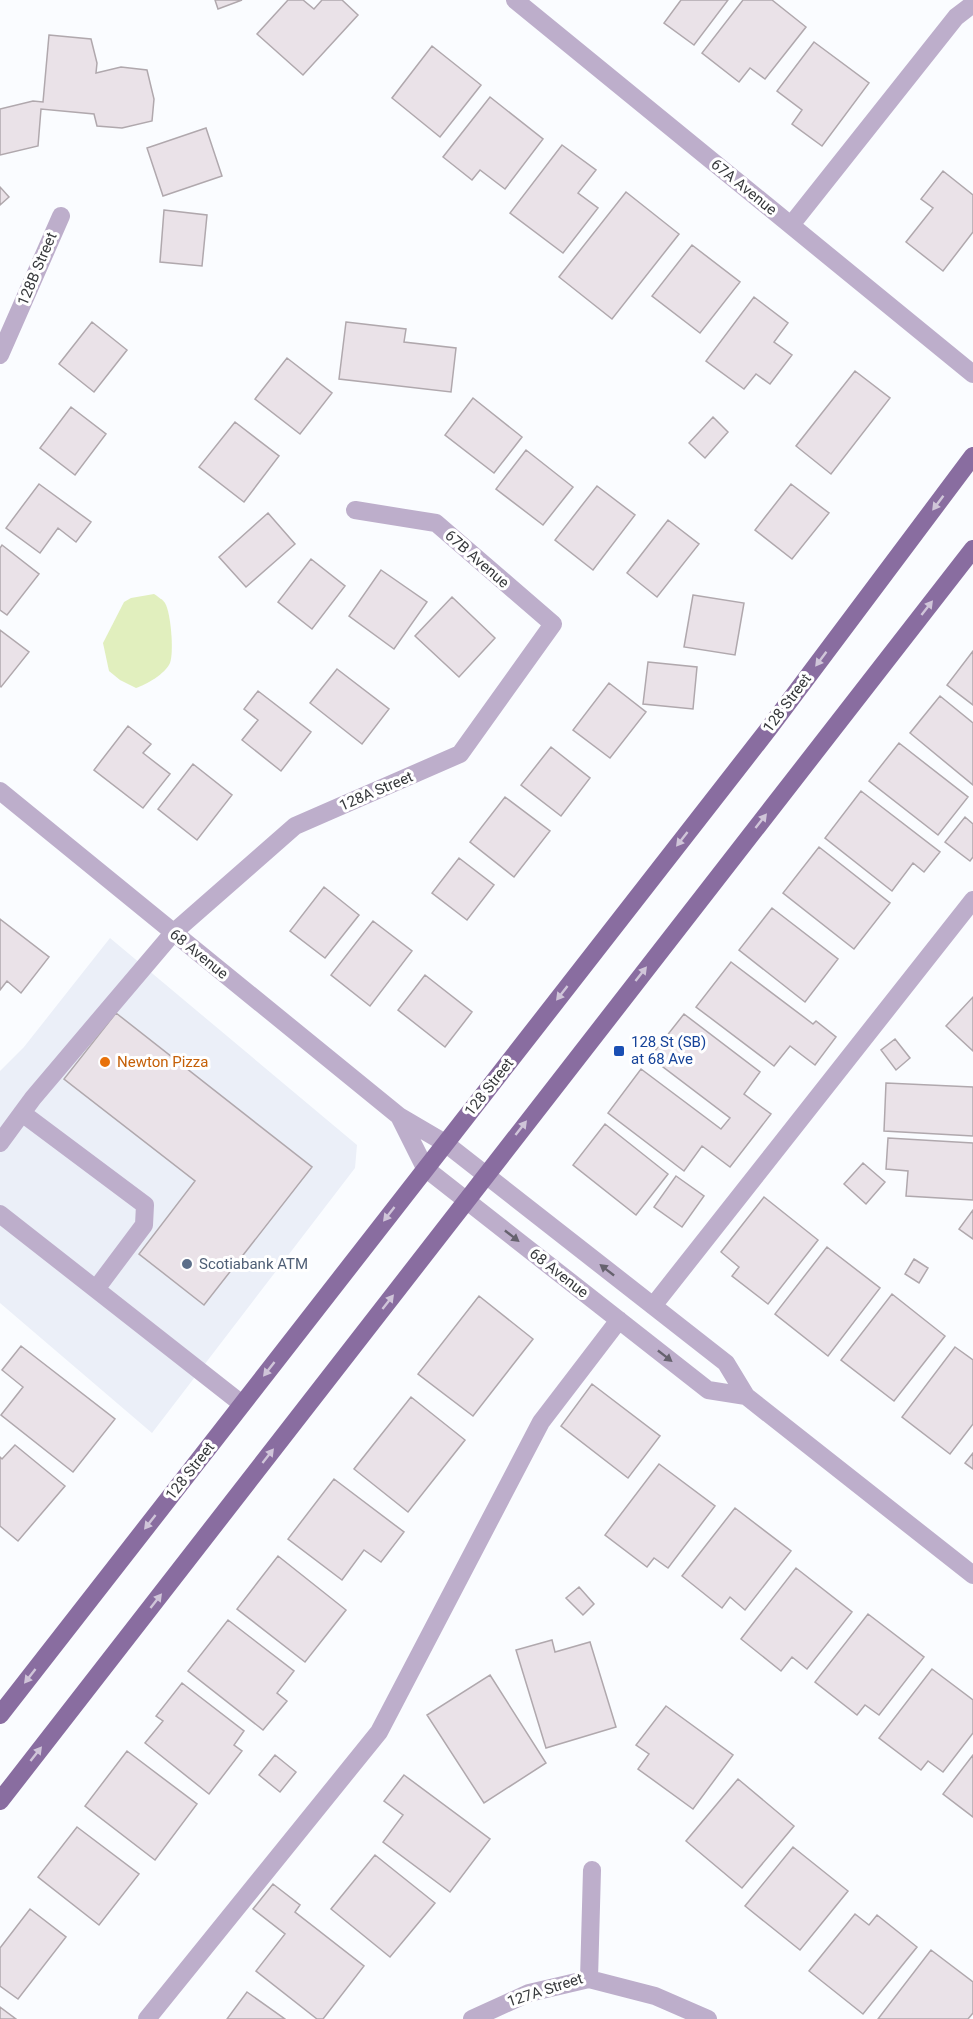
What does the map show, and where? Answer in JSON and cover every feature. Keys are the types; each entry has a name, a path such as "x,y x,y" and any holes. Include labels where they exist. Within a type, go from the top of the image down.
{"main road":[{"name":"128 Street","path":"0,1715 762,736 973,456"},
{"path":"0,1801 973,549"}],"street":[{"name":"67A Avenue","path":"515,0 973,374"},
{"path":"791,225 956,17 973,4"},
{"name":"128B Street","path":"0,355 61,216"},
{"name":"67B Avenue","path":"355,510 436,523 553,624"},
{"name":"128A Street","path":"0,1143 22,1113 173,933 295,826 460,754 553,624"},
{"name":"68 Avenue","path":"0,791 399,1116 445,1143 726,1363 746,1396 973,1575"},
{"path":"653,1306 973,900"},
{"path":"22,1113 145,1205 144,1225 96,1290"},
{"name":"68 Avenue","path":"399,1116 425,1168 708,1390 746,1396"},
{"path":"0,1214 242,1404"},
{"path":"147,2019 379,1732 541,1422 619,1320"},
{"name":"127A Street","path":"472,2019 529,1993 589,1978 592,1870"},
{"path":"589,1978 655,1996 708,2019"}],"shaded area":[{"path":"110,938 357,1145 355,1168 152,1433 0,1303 0,1071 24,1047"}],"green space":[{"path":"154,594 164,602 169,615 171,658 168,667 160,675 136,688 109,671 103,643 124,602 131,598"}],"building":[{"path":"215,0 242,0 218,9"},
{"path":"288,0 303,0 314,9 322,0 342,0 358,15 303,75 257,34"},
{"path":"681,0 728,0 694,45 664,23"},
{"path":"743,0 772,0 806,27 765,79 750,68 739,82 702,53"},
{"path":"49,35 91,39 97,63 96,73 121,67 147,70 154,99 152,121 122,128 97,126 94,114 41,109 38,146 0,155 0,109 33,101 43,102"},
{"path":"814,42 869,83 822,146 792,124 802,110 777,91"},
{"path":"432,46 481,85 440,137 392,98"},
{"path":"490,97 543,139 505,189 480,170 472,180 443,157"},
{"path":"206,128 222,176 163,196 147,148"},
{"path":"562,145 596,170 578,193 598,208 563,253 510,213"},
{"path":"943,171 973,195 973,232 943,271 906,242 933,208 921,199"},
{"path":"0,187 9,197 0,205"},
{"path":"626,192 679,234 612,319 559,277"},
{"path":"164,210 207,215 202,266 160,262"},
{"path":"692,245 740,282 700,333 652,296"},
{"path":"754,297 788,323 774,342 792,355 770,384 756,374 744,389 706,361"},
{"path":"92,322 127,350 94,392 59,364"},
{"path":"346,322 406,329 404,342 456,348 451,392 339,379"},
{"path":"287,358 332,393 300,434 255,399"},
{"path":"855,371 890,398 831,474 796,446"},
{"path":"473,398 522,437 494,473 445,435"},
{"path":"71,407 106,434 75,475 40,448"},
{"path":"713,417 728,432 705,458 689,443"},
{"path":"235,422 279,456 244,502 199,467"},
{"path":"526,450 573,487 543,525 496,489"},
{"path":"39,484 91,522 76,542 58,528 40,553 6,528"},
{"path":"791,484 829,513 792,559 755,530"},
{"path":"597,486 635,515 593,570 555,540"},
{"path":"268,513 295,544 246,587 219,557"},
{"path":"668,520 699,544 657,597 627,573"},
{"path":"2,545 39,574 7,615 0,610 0,548"},
{"path":"311,559 345,586 312,629 278,602"},
{"path":"381,570 427,602 394,649 349,616"},
{"path":"693,595 744,603 735,655 684,647"},
{"path":"452,597 495,638 459,677 415,636"},
{"path":"0,630 29,652 1,687 0,686"},
{"path":"973,651 973,705 947,685"},
{"path":"648,662 697,667 693,709 643,704"},
{"path":"337,669 389,709 362,744 310,703"},
{"path":"609,683 646,712 610,758 573,730"},
{"path":"258,691 311,732 281,771 242,740 258,720 244,709"},
{"path":"940,696 973,723 973,785 910,733"},
{"path":"128,726 151,744 143,753 170,774 143,808 94,770"},
{"path":"899,743 968,797 938,835 869,781"},
{"path":"551,747 590,778 561,816 521,785"},
{"path":"193,764 232,795 197,840 158,809"},
{"path":"861,791 940,852 924,872 913,863 892,891 825,838"},
{"path":"505,797 550,831 514,877 470,842"},
{"path":"965,817 973,824 973,857 970,861 945,842"},
{"path":"819,847 890,903 854,949 783,893"},
{"path":"459,858 494,885 467,920 432,893"},
{"path":"324,887 359,915 325,958 290,931"},
{"path":"772,908 838,959 805,1002 739,950"},
{"path":"0,919 49,957 21,993 7,981 0,990"},
{"path":"373,921 412,951 370,1006 331,975"},
{"path":"731,962 813,1024 816,1021 836,1037 815,1065 790,1046 774,1066 696,1007"},
{"path":"425,975 472,1012 445,1047 398,1010"},
{"path":"973,997 973,1051 946,1026"},
{"path":"116,1013 312,1167 204,1305 139,1254 195,1181 64,1079"},
{"path":"684,1014 760,1072 744,1094 771,1114 730,1167 702,1146 684,1171 608,1113 641,1069 721,1129 730,1118 650,1057"},
{"path":"895,1039 910,1058 896,1070 881,1050"},
{"path":"886,1083 973,1087 973,1136 884,1131"},
{"path":"605,1124 668,1174 636,1215 573,1165"},
{"path":"888,1138 973,1143 973,1200 906,1196 908,1171 886,1169"},
{"path":"863,1163 885,1182 866,1204 844,1184"},
{"path":"676,1176 704,1196 682,1227 654,1207"},
{"path":"764,1197 818,1240 768,1304 732,1276 739,1267 721,1252"},
{"path":"973,1210 973,1239 959,1229"},
{"path":"827,1247 880,1288 828,1356 775,1314"},
{"path":"914,1259 928,1268 919,1283 905,1274"},
{"path":"892,1294 945,1336 894,1401 841,1360"},
{"path":"479,1296 533,1339 473,1416 418,1374"},
{"path":"21,1346 115,1419 73,1472 1,1415 23,1387 2,1370"},
{"path":"955,1347 973,1360 973,1424 950,1454 902,1417"},
{"path":"592,1384 660,1436 628,1478 561,1426"},
{"path":"411,1397 465,1440 408,1512 354,1469"},
{"path":"15,1445 65,1486 18,1541 0,1526 0,1457 2,1459"},
{"path":"973,1453 973,1469 965,1463"},
{"path":"659,1464 715,1506 668,1568 654,1558 647,1567 605,1535"},
{"path":"334,1479 404,1532 381,1562 364,1550 342,1580 288,1539"},
{"path":"735,1508 791,1551 745,1610 730,1597 722,1608 682,1576"},
{"path":"278,1556 346,1610 305,1662 237,1609"},
{"path":"796,1568 852,1612 807,1669 792,1657 781,1671 741,1639"},
{"path":"579,1587 594,1604 583,1615 566,1598"},
{"path":"868,1614 924,1657 879,1715 865,1705 857,1715 815,1682"},
{"path":"228,1620 294,1671 277,1693 287,1701 263,1730 188,1671"},
{"path":"552,1640 555,1652 590,1642 616,1727 546,1748 516,1650"},
{"path":"932,1669 973,1700 973,1733 943,1772 928,1761 921,1770 879,1738"},
{"path":"490,1675 546,1763 484,1803 427,1715"},
{"path":"182,1683 244,1731 234,1745 242,1751 209,1794 145,1743 163,1721 156,1716"},
{"path":"666,1706 733,1755 693,1809 638,1769 649,1754 636,1745"},
{"path":"127,1751 197,1804 155,1860 85,1806"},
{"path":"275,1755 296,1772 280,1792 259,1775"},
{"path":"973,1755 973,1817 943,1794"},
{"path":"404,1775 490,1839 450,1892 383,1842 403,1815 384,1801"},
{"path":"738,1779 794,1826 742,1888 686,1841"},
{"path":"77,1827 139,1874 99,1925 38,1877"},
{"path":"793,1847 848,1891 800,1950 745,1906"},
{"path":"375,1855 435,1903 390,1957 331,1909"},
{"path":"273,1884 300,1905 295,1912 364,1966 323,2019 317,2019 256,1971 285,1934 253,1909"},
{"path":"30,1909 66,1937 18,1999 0,1986 0,1948"},
{"path":"855,1914 869,1925 877,1915 917,1947 863,2014 809,1971"},
{"path":"931,1950 973,1982 973,2013 968,2019 878,2019"},
{"path":"247,1992 285,2019 227,2019"},
{"path":"0,2007 16,2019 0,2019"}],"place":[{"name":"128 St (SB) at 68 Ave","path":"619,1051"},
{"name":"Newton Pizza","path":"105,1062"},
{"name":"Scotiabank ATM","path":"187,1264"}]}
